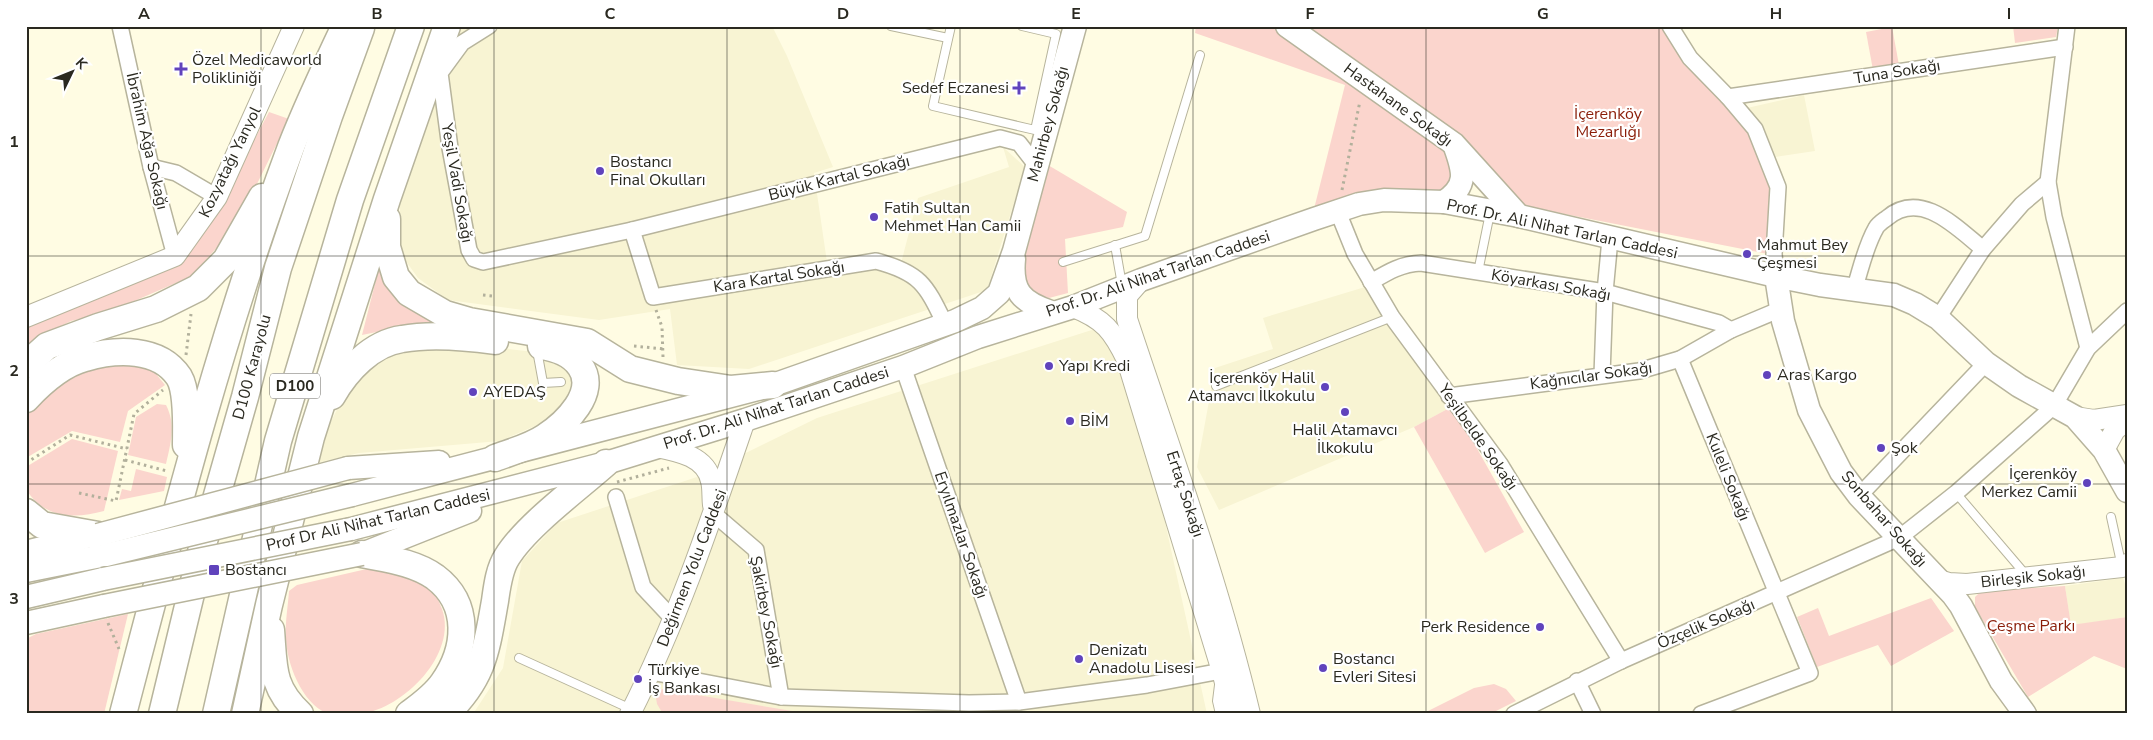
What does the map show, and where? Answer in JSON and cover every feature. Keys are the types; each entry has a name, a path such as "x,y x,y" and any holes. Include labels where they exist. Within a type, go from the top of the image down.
{"highway":[{"path":"179,473 292,146 345,26"},
{"name":"D100 Karayolu","path":"162,714 202,548 278,268 329,116 362,26"},
{"name":"D100","path":"216,714 278,441 350,200 410,26"},
{"path":"396,65 416,26"},
{"path":"317,423 387,199 436,72 447,26"},
{"path":"26,365 48,346 156,308 198,288 226,260 292,146"},
{"path":"387,199 387,247 396,277 409,293 444,314 469,321 587,342 630,369 658,376 731,389 772,386"},
{"path":"245,714 269,604 311,437 336,388 357,364 377,348 401,339 466,337 551,347 567,353 577,361 583,370 586,389 575,409 544,438 495,458"},
{"path":"26,399 41,383 84,358 116,353 144,353 166,363 180,379 186,411 179,473 148,619 132,714"},
{"path":"446,714 464,696 478,673 488,640 497,585 506,558 530,530 611,481"},
{"path":"26,512 42,525 102,545"},
{"path":"362,554 390,560 428,573 450,592 459,606 462,627 455,662 433,695 409,714"},
{"path":"269,604 275,677 280,692 300,714"},
{"path":"123,714 148,619"}],"main road":[{"name":"Mahirbey Sokağı","path":"1014,251 1074,26"},
{"name":"Hastahane Sokağı","path":"1287,26 1454,144 1519,216"},
{"path":"1444,202 1453,196 1460,186 1463,174 1454,144"},
{"name":"Prof. Dr. Ali Nihat Tarlan Caddesi","path":"553,478 611,481 656,448 903,367 978,338 1051,312 1073,307 1131,284 1359,204 1384,200 1444,202 1519,216 1610,239 1776,276 1820,285 1894,295 1915,304 1938,318 1986,363 2019,386 2075,417"},
{"path":"1014,251 1012,276 1017,291 1024,300 1035,307 1051,312"},
{"name":"Prof. Dr. Ali Nihat Tarlan Caddesi","path":"102,545 352,494 772,386 945,324 982,308 999,292 1014,251"},
{"name":"Sonbahar Sokağı","path":"1776,276 1782,315 1809,410 1841,472 1859,496 1939,580 1961,606 2001,680 2025,714"},
{"path":"1782,315 1798,296 1820,285"},
{"path":"2075,417 2104,450 2126,488"},
{"path":"26,571 102,545 348,468 495,458"},
{"path":"26,623 106,614 362,554 553,478"},
{"name":"Prof Dr Ali Nihat Tarlan Caddesi","path":"26,597 351,529 553,478"},
{"path":"26,552 102,545"}],"street":[{"name":"İbrahim Ağa Sokağı","path":"120,26 151,167 176,256"},
{"path":"436,72 462,43 489,26"},
{"path":"1670,26 1690,58 1728,97 1755,129 1778,187 1774,254 1776,276"},
{"path":"2067,26 2048,182 2054,217 2088,348"},
{"name":"Kozyatağı Yanyol","path":"176,256 217,197 291,28"},
{"name":"Tuna Sokağı","path":"1728,97 2065,47"},
{"name":"Yeşil Vadi Sokağı","path":"436,72 469,250 474,259 483,262 632,230"},
{"name":"Büyük Kartal Sokağı","path":"632,230 1000,138 1019,143 1036,165"},
{"path":"151,167 176,173 217,197"},
{"path":"1938,318 1983,249 2022,204 2048,182"},
{"path":"1854,290 1867,249 1877,226 1895,211 1922,208 1943,216 1983,249"},
{"name":"Yeşilbelde Sokağı","path":"1338,212 1355,254 1392,317 1500,464 1620,661"},
{"path":"632,230 652,297"},
{"path":"1602,375 1605,292 1610,239"},
{"path":"26,317 176,256"},
{"name":"Kara Kartal Sokağı","path":"652,297 876,261 900,267 926,286 945,324"},
{"name":"Köyarkası Sokağı","path":"1371,282 1392,269 1408,264 1421,263 1605,292 1720,323 1731,330"},
{"name":"Ertaç Sokağı","path":"1131,284 1127,296 1127,319 1187,497 1230,669 1233,714"},
{"name":"Ertaç Sokağı","path":"1073,307 1093,315 1108,327 1127,360 1230,669 1250,714"},
{"name":"Özçelik Sokağı","path":"1514,714 1620,661 1776,594 1899,538 1956,493 2054,406 2088,348 2127,311"},
{"name":"Kağnıcılar Sokağı","path":"1449,396 1639,371 1680,359 1731,330 1782,315"},
{"name":"Kuleli Sokağı","path":"1680,359 1810,673 1701,714"},
{"path":"1859,496 1986,363"},
{"name":"Eryılmazlar Sokağı","path":"903,367 1019,702"},
{"path":"2075,417 2094,420 2127,415"},
{"name":"Değirmen Yolu Caddesi","path":"634,712 674,620 714,514 745,420"},
{"path":"2104,450 2115,430 2127,420"},
{"path":"656,448 680,452 695,459 704,468 711,479 714,514"},
{"path":"611,481 644,587 674,620"},
{"name":"Şakirbey Sokağı","path":"714,514 756,550 782,697"},
{"name":"Birleşik Sokağı","path":"1939,580 1957,584 2124,565"},
{"path":"651,672 782,697 966,708 1147,685 1230,669"},
{"path":"1577,681 1593,714"}],"lane":[{"path":"891,26 948,38"},
{"path":"951,26 933,106 1035,130 1056,34 1022,26"},
{"path":"1063,262 1145,236 1200,56"},
{"path":"1478,272 1490,211"},
{"path":"1115,245 1131,284"},
{"path":"1216,386 1392,317"},
{"path":"536,346 544,383 561,382"},
{"path":"1956,493 2027,577"},
{"path":"2111,517 2124,565"},
{"path":"519,658 634,712"},
{"path":"1220,714 1217,701 1230,669"}],"path":[{"path":"1338,212 1364,80"},
{"path":"483,295 493,296"},
{"path":"652,297 662,327 664,349 658,376"},
{"path":"651,348 664,349"},
{"path":"79,493 116,501 134,414 167,387"},
{"path":"26,462 70,435 127,449"},
{"path":"611,481 657,472 695,459"},
{"path":"125,460 179,473"},
{"path":"106,614 121,655"}],"shaded area":[{"path":"459,26 772,26 787,56 833,167 814,173 828,269 900,267 918,198 1009,167 1003,147 1025,167 987,290 749,369 677,365 670,309 599,320 448,300 418,278 400,253 400,205"},
{"path":"1804,95 1815,151 1775,157 1761,129 1747,108"},
{"name":"İçerenköy Halil Atamavcı İlkokulu","path":"1365,287 1453,406 1414,427 1219,510 1197,467 1215,368 1273,349 1263,318"},
{"path":"1098,328 1139,403 1207,714 473,714 503,668 522,561 557,523 697,477 817,418"},
{"path":"458,343 543,353 559,359 574,375 575,395 549,420 500,441 359,453 316,463 320,443 345,394 354,382 386,354"},
{"path":"2123,578 2127,590 2127,617 2071,626 2065,586"}],"green space":[{"path":"1196,26 1270,26 1367,90 1447,147 1454,180 1442,192 1314,209 1345,85 1195,33"},
{"name":"İçerenköy Mezarlığı","path":"1302,26 1661,26 1681,56 1745,124 1772,186 1768,254 1524,206"},
{"path":"2013,26 2058,26 2056,37 2015,43"},
{"path":"1892,27 1899,65 1873,70 1866,32"},
{"path":"269,112 289,119 250,198 219,245 192,276 109,312 71,321 26,346 26,325 181,260 229,187"},
{"path":"1048,165 1127,212 1123,227 1065,239 1068,293 1049,298 1036,294 1024,282 1019,265"},
{"path":"379,268 385,282 454,327 406,326 362,335"},
{"path":"125,361 152,369 165,385 128,411 120,442 72,431 26,458 26,418 31,411 54,389 82,370"},
{"path":"157,404 166,405 171,419 171,441 166,464 128,455 136,417"},
{"path":"1453,406 1524,532 1485,553 1414,427"},
{"path":"72,439 118,451 104,511 82,515 61,514 42,506 33,499 26,489 26,467"},
{"path":"136,469 167,477 164,491 119,500 122,489 131,491"},
{"path":"371,568 393,571 409,576 431,588 437,596 442,609 445,626 442,644 435,660 424,676 410,690 394,701 377,710 361,714 329,714 310,701 303,692 292,670 286,637 289,591 297,585"},
{"name":"Çeşme Parkı","path":"2065,586 2071,625 2127,617 2127,669 2094,656 2028,697 1975,607 1975,597 1981,591"},
{"path":"1931,598 1954,631 1891,666 1878,645 1817,667 1797,617 1818,608 1829,636"},
{"path":"128,614 104,714 26,714 26,639 36,634"},
{"path":"1494,684 1506,689 1516,701 1490,714 1424,713 1474,688"},
{"path":"662,689 798,712 797,714 663,714 656,698"}],"place":[{"name":"Özel Medicaworld Polikliniği","path":"181,69"},
{"name":"Sedef Eczanesi","path":"1019,88"},
{"name":"Bostancı Final Okulları","path":"600,171"},
{"name":"Fatih Sultan Mehmet Han Camii","path":"874,217"},
{"name":"Mahmut Bey Çeşmesi","path":"1747,254"},
{"name":"Yapı Kredi","path":"1049,366"},
{"name":"Aras Kargo","path":"1767,375"},
{"name":"İçerenköy Halil Atamavcı İlkokulu","path":"1325,387"},
{"name":"AYEDAŞ","path":"473,392"},
{"name":"Halil Atamavcı İlkokulu","path":"1345,412"},
{"name":"BİM","path":"1070,421"},
{"name":"Şok","path":"1881,448"},
{"name":"İçerenköy Merkez Camii","path":"2087,483"},
{"name":"Bostancı","path":"214,570"},
{"name":"Perk Residence","path":"1540,627"},
{"name":"Denizatı Anadolu Lisesi","path":"1079,659"},
{"name":"Bostancı Evleri Sitesi","path":"1323,668"},
{"name":"Türkiye İş Bankası","path":"638,679"}]}
